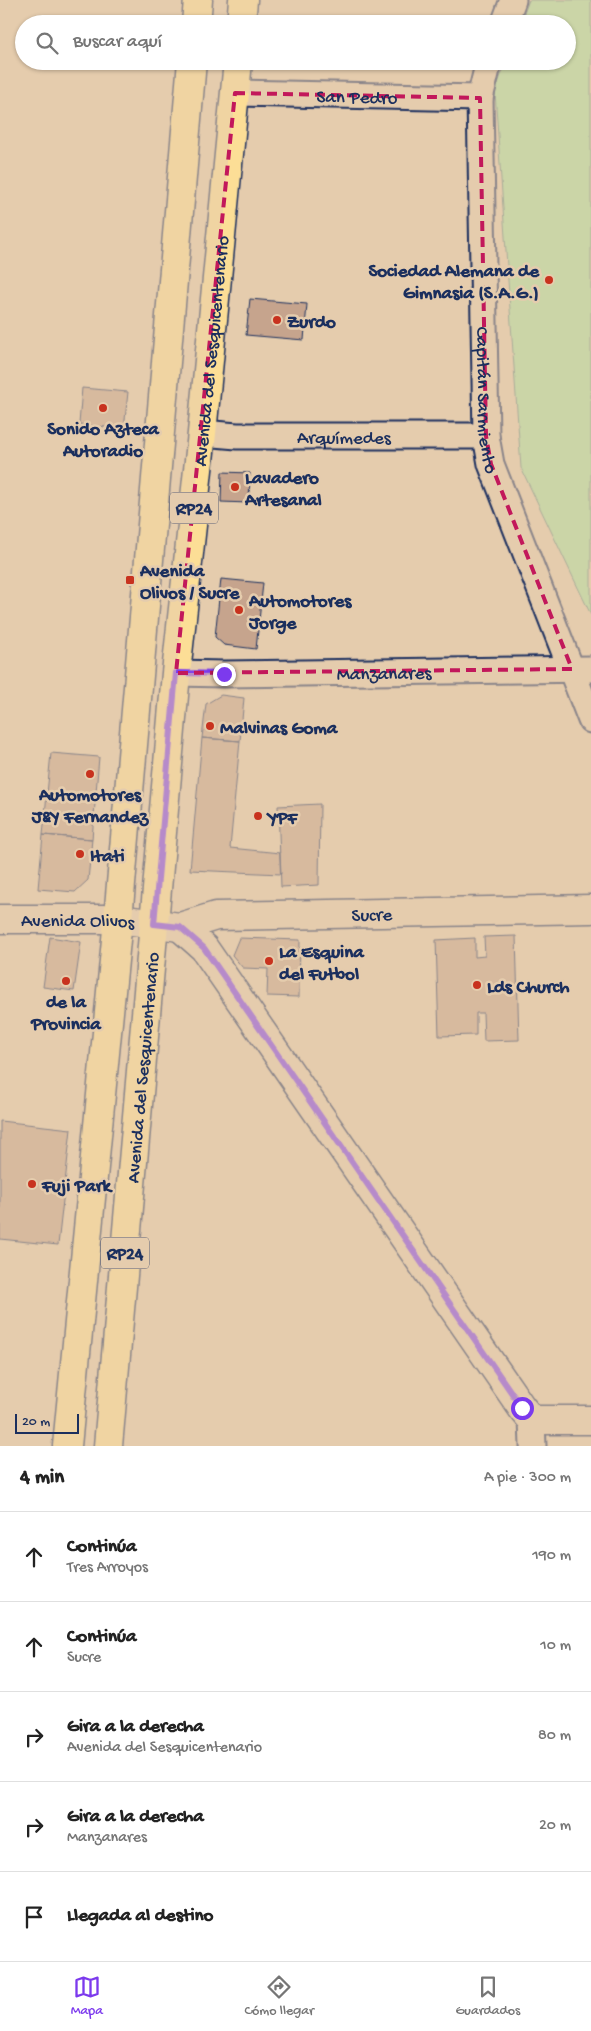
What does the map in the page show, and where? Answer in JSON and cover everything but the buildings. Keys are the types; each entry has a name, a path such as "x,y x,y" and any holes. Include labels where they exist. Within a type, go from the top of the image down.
{"main road":[{"path":"197,15 198,0"},
{"path":"241,15 242,0"},
{"name":"Avenida del Sesquicentenario","path":"67,1446 118,919 191,70"},
{"name":"Avenida del Sesquicentenario","path":"108,1446 167,926 176,673 202,433 237,70"}],"street":[{"path":"507,15 513,0"},
{"name":"Capitán Sarmiento","path":"487,70 480,98 486,436 490,464 581,669 591,720"},
{"name":"San Pedro","path":"235,92 480,98"},
{"name":"Arquímedes","path":"202,433 237,436 486,436"},
{"name":"Manzanares","path":"176,673 581,669"},
{"name":"Sucre","path":"167,926 216,916 591,909"},
{"name":"Avenida Olivos","path":"0,919 118,919 167,926"},
{"path":"167,926 204,948 522,1408 532,1433 591,1420"}],"highlighted area":[{"path":"235,93 480,98 486,436 491,464 572,669 176,673"}],"green space":[{"name":"Sociedad Alemana de Gimnasia (S.A.G.)","path":"529,0 591,0 591,615 521,468 495,92 503,70 576,70 576,15 523,15"}],"place":[{"name":"Sociedad Alemana de Gimnasia (S.A.G.)","path":"549,280"},
{"name":"Zurdo","path":"277,320"},
{"name":"Sonido Azteca Autoradio","path":"103,408"},
{"name":"Lavadero Artesanal","path":"235,487"},
{"name":"Avenida Olivos / Sucre","path":"130,580"},
{"name":"Automotores Jorge","path":"239,610"},
{"name":"Malvinas Goma","path":"210,726"},
{"name":"Automotores J&Y Fernandez","path":"90,774"},
{"name":"YPF","path":"258,816"},
{"name":"Itati","path":"80,854"},
{"name":"La Esquina del Futbol","path":"269,961"},
{"name":"de la Provincia","path":"66,981"},
{"name":"Lds Church","path":"477,985"},
{"name":"Fuji Park","path":"32,1184"}],"route":[{"path":"224,674 176,673 154,924 180,927 204,948 522,1408"}]}
